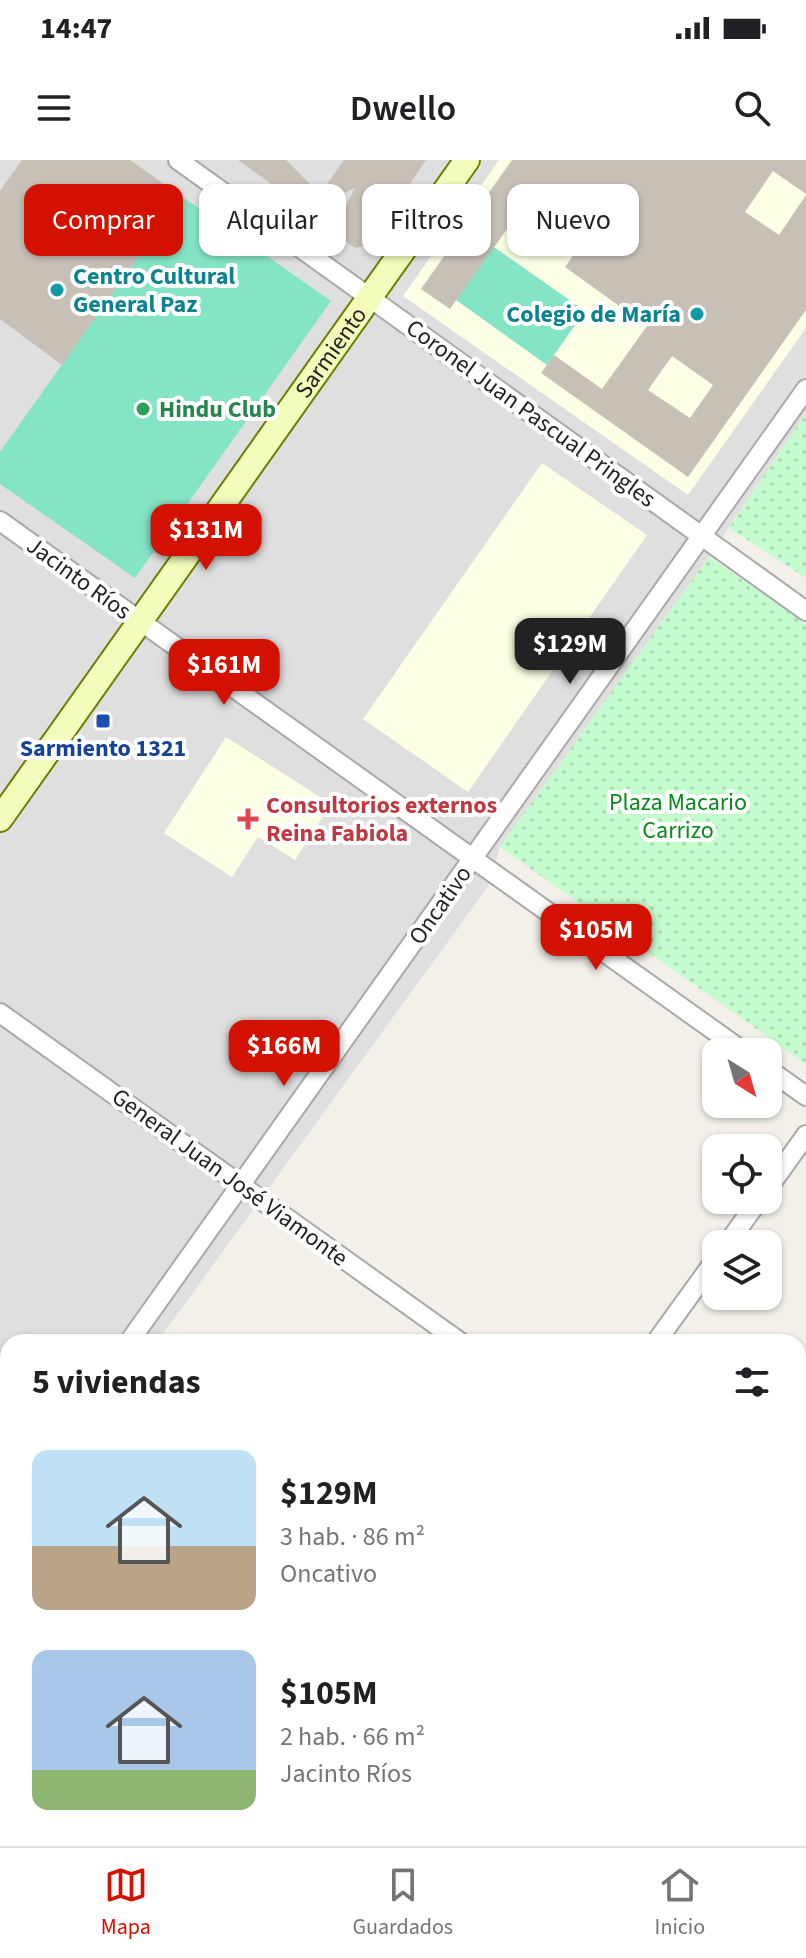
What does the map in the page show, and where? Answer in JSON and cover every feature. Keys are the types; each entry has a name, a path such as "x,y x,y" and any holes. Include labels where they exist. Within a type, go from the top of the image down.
{"main road":[{"name":"Sarmiento","path":"0,819 467,160"}],"street":[{"name":"Coronel Juan Pascual Pringles","path":"178,160 806,611"},
{"name":"Oncativo","path":"135,1334 806,389"},
{"name":"Jacinto Ríos","path":"0,521 724,1038"},
{"name":"General Juan José Viamonte","path":"0,1013 449,1334"},
{"path":"782,1079 806,1096"},
{"path":"782,1168 806,1135"},
{"path":"662,1334 702,1278"}],"shaded area":[{"path":"0,160 806,160 806,413 709,557 500,847 489,885 163,1334 0,1334"},
{"path":"499,160 806,160 806,328 688,495 403,296 431,256 491,256 491,184 482,184"},
{"path":"542,463 647,535 468,792 363,719"},
{"name":"Consultorios externos Reina Fabiola","path":"226,737 331,804 295,860 258,837 232,877 164,833"}],"green space":[{"name":"Hindu Club","path":"183,197 199,209 199,256 267,256 331,301 135,578 0,484 0,452 139,256 183,256"},
{"path":"494,247 585,311 547,365 456,300 488,256 491,256"},
{"path":"806,413 806,578 729,528"},
{"name":"Plaza Macario Carrizo","path":"709,557 806,624 806,1064 782,1047 782,1038 769,1038 500,847"}],"building":[{"path":"22,160 130,160 164,184 24,184 24,256 139,256 62,365 0,319 0,191"},
{"path":"238,160 286,160 310,184 271,184"},
{"path":"344,160 426,160 410,184 362,184 362,246 355,248 346,241 346,206 355,188 346,192 346,184 327,184"},
{"name":"Colegio de María","path":"512,160 806,160 806,194 773,171 745,212 779,235 806,195 806,310 688,477 541,373 554,355 602,389 647,326 565,267 573,256 639,256 639,184 507,184 507,229 491,252 491,190","holes":["672,356 713,385 690,418 648,390"]},
{"name":"Colegio de María","path":"444,256 488,256 450,309 421,289"}],"place":[{"name":"Centro Cultural General Paz","path":"57,290"},
{"name":"Colegio de María","path":"697,314"},
{"name":"Hindu Club","path":"143,409"},
{"name":"Sarmiento 1321","path":"103,721"},
{"name":"Consultorios externos Reina Fabiola","path":"248,819"}]}
